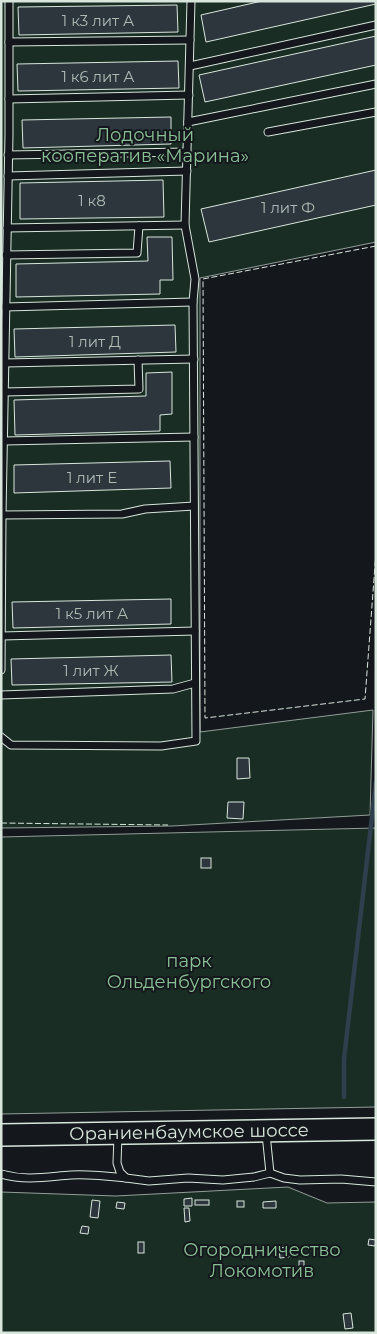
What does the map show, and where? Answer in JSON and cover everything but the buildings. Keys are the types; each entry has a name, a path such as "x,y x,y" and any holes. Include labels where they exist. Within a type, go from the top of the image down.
{"main road":[{"name":"Ораниенбаумское шоссе","path":"1,1135 376,1129"}],"lane":[{"path":"1,670 9,1"},
{"path":"1,737 11,744 161,746 196,741 195,279 185,226 191,1"},
{"path":"190,66 376,25"},
{"path":"9,42 190,40"},
{"path":"188,122 376,84"},
{"path":"9,99 189,95"},
{"path":"268,132 376,112"},
{"path":"8,155 187,152"},
{"path":"8,176 187,171"},
{"path":"6,255 138,253 139,226"},
{"path":"7,228 185,226"},
{"path":"5,307 194,302"},
{"path":"5,363 194,359"},
{"path":"4,392 138,389 138,360"},
{"path":"4,441 194,437"},
{"path":"2,515 122,514 145,509 194,506"},
{"path":"2,636 195,631"},
{"path":"1,695 173,689 195,683"},
{"path":"266,1131 270,1173"},
{"path":"118,1133 117,1163 120,1172 126,1178"},
{"path":"1,1174 23,1179 99,1175 149,1181 188,1178 223,1180 254,1177 270,1173 284,1178 300,1180 341,1179 376,1182"}],"green space":[{"name":"Лодочный кооператив «Марина»","path":"1,1 376,1 376,242 200,278 200,732 373,710 370,815 172,826 1,828"},
{"name":"парк Ольденбургского","path":"376,828 376,1107 1,1114 1,837"},
{"name":"Огородничество Локомотив","path":"288,1187 327,1203 376,1202 376,1333 1,1333 1,1192 116,1196"}],"waterway":[{"path":"344,1097 344,1059 376,782"}],"fence":[{"path":"376,246 203,279 205,718 365,699 376,552"},
{"path":"1,823 168,825"}]}
